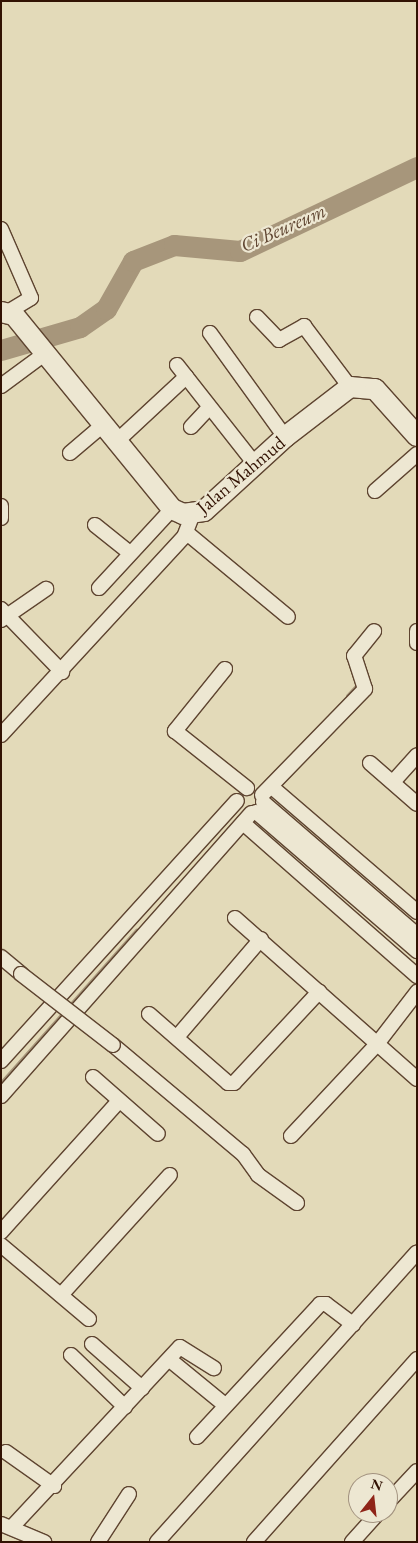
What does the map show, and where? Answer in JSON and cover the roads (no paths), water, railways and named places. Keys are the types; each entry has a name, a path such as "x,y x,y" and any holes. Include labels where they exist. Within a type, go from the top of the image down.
{"street":[{"path":"1,229 32,298 4,312"},
{"name":"Jalan Mahmud","path":"4,312 37,347 172,508 190,524 285,437 350,388"},
{"path":"257,317 279,340 304,326 350,388 375,389 417,436"},
{"path":"210,334 285,437"},
{"path":"1,386 37,347"},
{"path":"177,365 255,464"},
{"path":"116,442 186,377"},
{"path":"191,426 210,408"},
{"path":"70,453 103,425"},
{"path":"375,491 417,454"},
{"path":"1,506 1,518"},
{"path":"99,588 172,508"},
{"path":"1,735 62,672 190,524 288,617"},
{"path":"95,526 130,553"},
{"path":"46,589 3,615 62,672"},
{"path":"1,1096 58,1029 365,689 354,656 374,631"},
{"path":"417,631 417,643"},
{"path":"225,670 175,731 247,788 258,806 417,976"},
{"path":"393,782 417,755"},
{"path":"370,763 417,804"},
{"path":"1,1061 247,788"},
{"path":"237,801 242,810 258,806 417,912"},
{"path":"258,806 417,935"},
{"path":"258,806 417,951"},
{"path":"235,918 261,938 417,1079"},
{"path":"177,1037 261,938"},
{"path":"1,957 113,1045 236,1148 258,1175 297,1203"},
{"path":"149,1014 228,1082 234,1083 319,992"},
{"path":"291,1136 377,1044 411,1004 417,992"},
{"path":"42,1017 58,1029"},
{"path":"93,1077 119,1102 158,1134"},
{"path":"1,1232 119,1102"},
{"path":"61,1295 170,1176"},
{"path":"1,1245 88,1319"},
{"path":"157,1542 417,1252"},
{"path":"198,1436 320,1304 326,1304 353,1324"},
{"path":"92,1344 142,1388"},
{"path":"44,1542 6,1526 54,1486 142,1388 184,1346 214,1368"},
{"path":"71,1355 125,1407"},
{"path":"254,1542 417,1359"},
{"path":"170,1360 225,1405"},
{"path":"6,1452 54,1486"},
{"path":"398,1491 417,1471"},
{"path":"98,1542 129,1494"},
{"path":"352,1542 369,1523"}],"waterway":[{"name":"Ci Beureum","path":"1,350 80,327 106,309 133,261 174,245 240,251 417,167"},
{"path":"348,696 360,683"},
{"path":"1,1084 137,931"}]}
